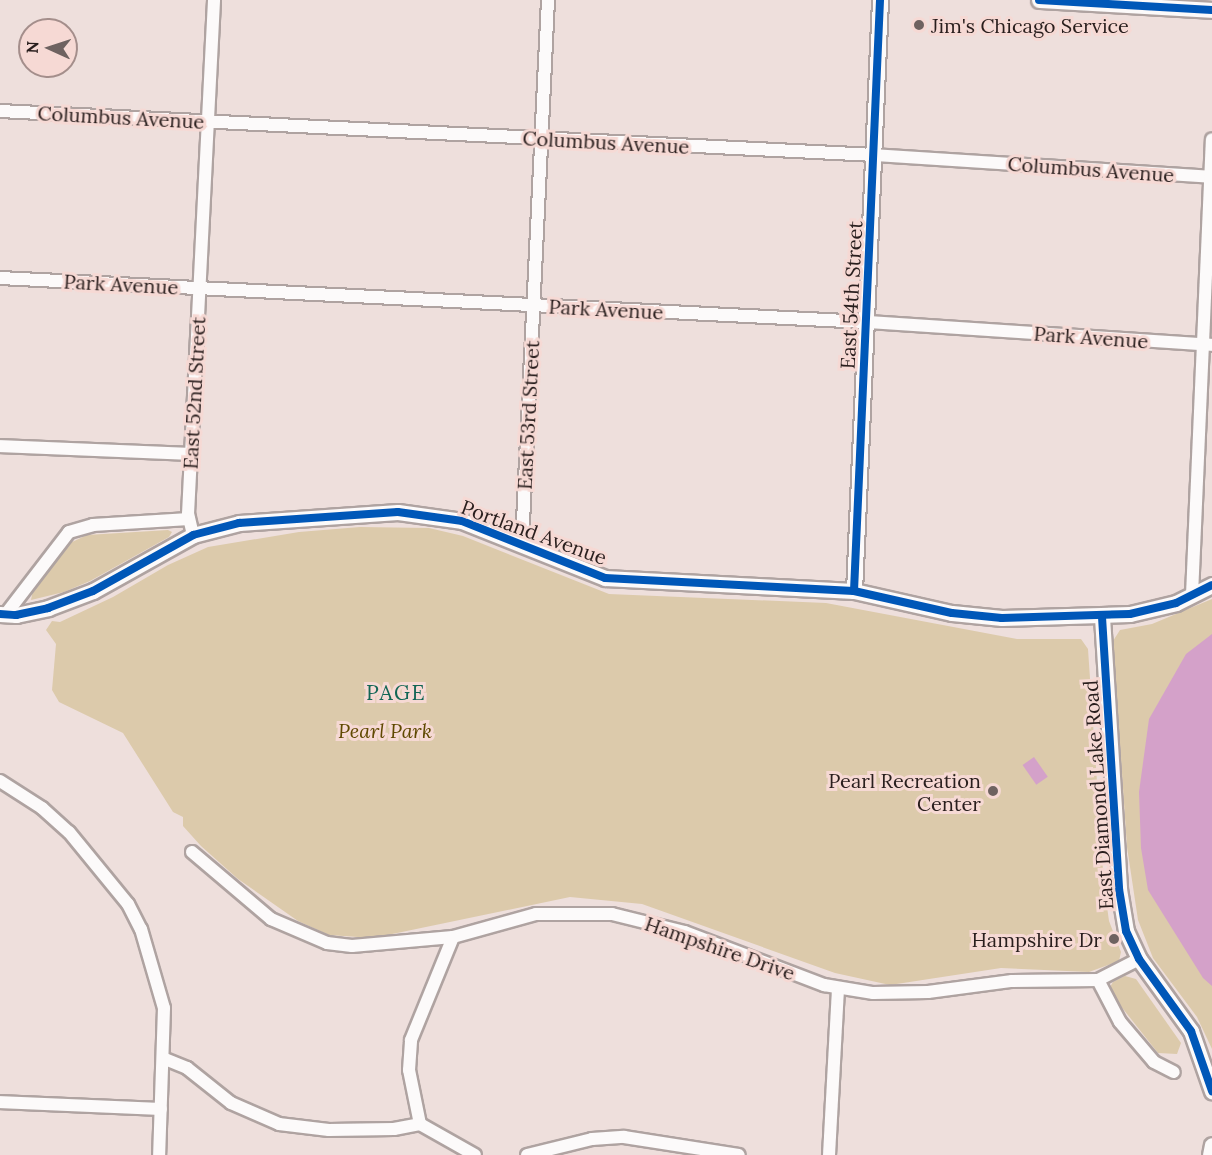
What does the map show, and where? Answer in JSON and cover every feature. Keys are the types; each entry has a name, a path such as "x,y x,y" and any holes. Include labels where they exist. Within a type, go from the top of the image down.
{"street":[{"name":"East 52nd Street","path":"191,527 192,454 214,0"},
{"name":"East 53rd Street","path":"522,543 548,0"},
{"name":"East 54th Street","path":"854,591 880,0"},
{"path":"1039,0 1212,10"},
{"name":"Columbus Avenue","path":"0,111 874,155 1211,177"},
{"path":"1192,595 1207,345 1212,139"},
{"name":"Park Avenue","path":"0,278 867,322 1207,345"},
{"path":"0,446 192,454"},
{"name":"Portland Avenue","path":"3,614 48,608 93,591 191,527 398,512 462,521 605,578 854,591 952,613 1051,619 1102,617 1159,608 1212,585"},
{"path":"3,614 69,532 93,525 191,527"},
{"name":"East Diamond Lake Road","path":"1102,617 1119,889 1126,931 1139,959 1191,1031 1212,1091"},
{"path":"0,781 42,808 69,832 128,904 141,929 159,981 164,1008 165,1059 159,1155"},
{"name":"Hampshire Drive","path":"192,852 271,919 327,943 378,945 453,937 536,914 612,914 685,932 838,988 899,994 1012,981 1098,980 1139,959"},
{"path":"420,1124 409,1070 411,1040 453,937"},
{"path":"1098,980 1120,1022 1154,1062 1174,1072"},
{"path":"829,1155 838,988"},
{"path":"165,1059 187,1068 231,1102 257,1117 296,1129 394,1129 420,1124 475,1155"},
{"path":"0,1102 161,1109"},
{"path":"527,1155 591,1139 624,1137 739,1155"},
{"path":"1210,1155 1212,1145"}],"green space":[{"name":"Pearl Park","path":"360,527 429,528 463,536 609,594 826,603 1017,639 1081,639 1088,649 1104,885 1109,921 1121,952 1119,961 1089,972 1001,968 890,985 835,973 642,904 570,897 373,938 329,935 298,921 238,879 201,846 183,826 183,817 173,812 123,733 59,702 52,690 56,644 46,630 52,621 60,622 113,597 168,565 208,547 299,532"},
{"path":"168,530 172,532 169,537 90,581 64,592 31,600 33,590 70,543 87,535"},
{"path":"1212,599 1212,1049 1197,1017 1153,958 1138,920 1127,847 1113,641 1120,630 1152,624"},
{"path":"1125,976 1136,979 1181,1043 1177,1054 1158,1053 1112,995 1110,987 1113,982"}],"shaded area":[{"path":"1212,634 1212,986 1203,978 1148,890 1141,848 1139,792 1149,719 1186,654"},
{"path":"1034,757 1048,777 1036,785 1023,765"}],"cycle path":[{"path":"854,591 880,0"},
{"path":"1039,0 1212,10"},
{"path":"0,614 16,615 48,608 93,591 193,535 239,523 398,512 462,521 605,578 854,591 952,613 1002,618 1130,614 1176,603 1212,585"},
{"path":"1102,617 1119,889 1126,931 1139,959 1191,1031 1212,1091"}],"place":[{"name":"Jim's Chicago Service","path":"919,25"},
{"name":"Pearl Recreation Center","path":"993,791"},
{"name":"Hampshire Dr","path":"1114,939"}],"district":[{"name":"PAGE","path":"396,693"}]}
